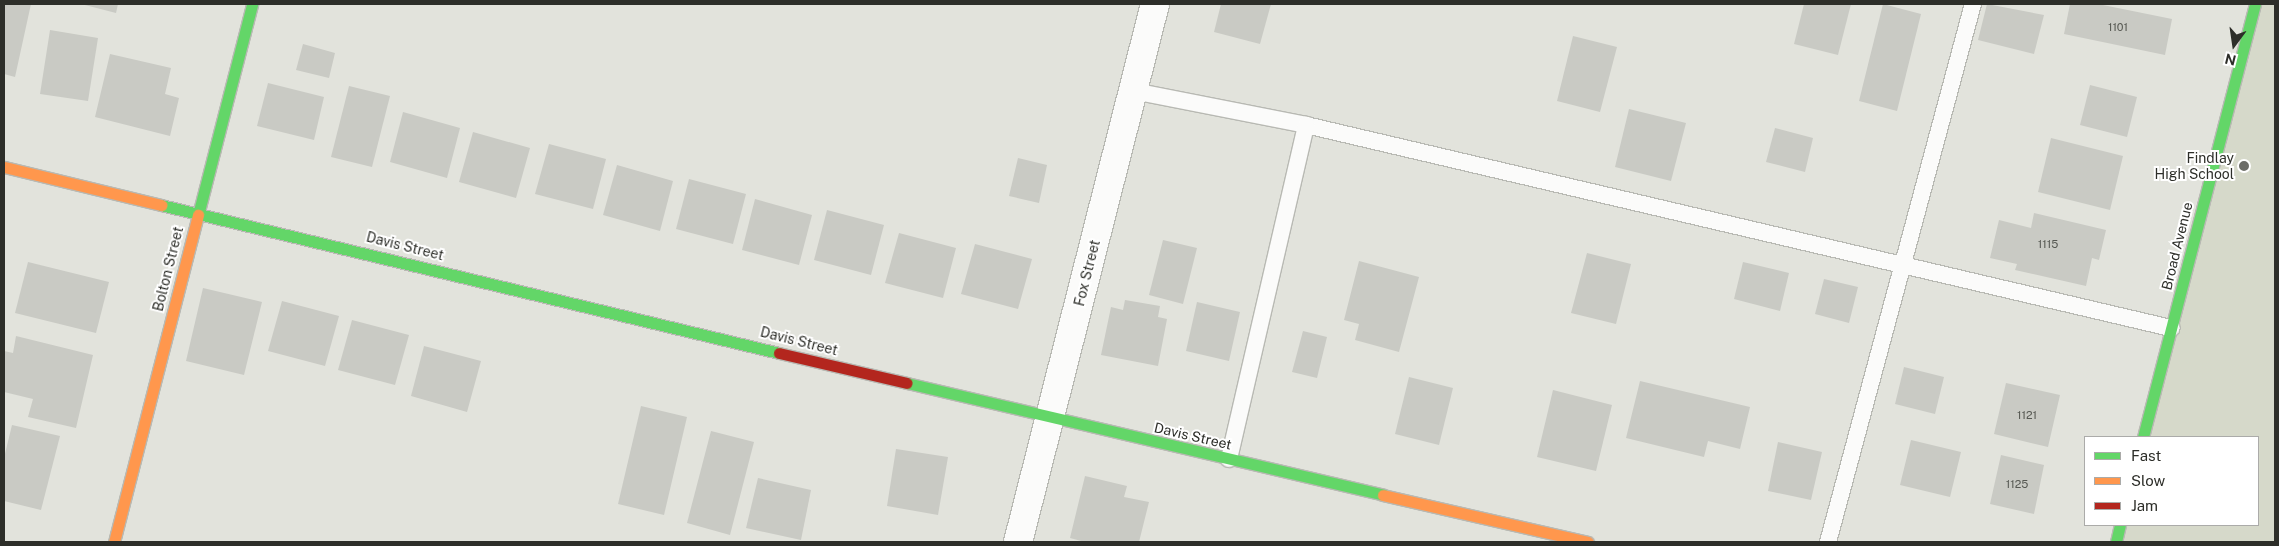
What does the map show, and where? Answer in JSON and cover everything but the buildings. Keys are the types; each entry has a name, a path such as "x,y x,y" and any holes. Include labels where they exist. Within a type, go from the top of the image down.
{"street":[{"name":"Bolton Street","path":"114,542 252,4"},
{"name":"Fox Street","path":"1018,542 1051,418 1154,4"},
{"name":"Broad Avenue","path":"2143,436 2255,4"},
{"name":"Davis Street","path":"4,167 198,211 1051,418 1588,542"},
{"path":"2116,542 2120,526"}],"lane":[{"path":"1828,542 1973,4"},
{"path":"1132,91 1306,125 2172,328"},
{"path":"1229,459 1306,125"}],"shaded area":[{"name":"Findlay High School","path":"2255,4 2275,4 2275,542 2116,542 2120,526 2259,526 2259,436 2143,436"}],"traffic: fast":[{"path":"198,215 252,4"},
{"path":"2143,436 2255,4"},
{"path":"161,205 779,353"},
{"path":"907,383 1383,495"},
{"path":"2116,542 2120,526"}],"traffic: slow":[{"path":"4,167 161,205"},
{"path":"114,542 198,215"},
{"path":"1383,495 1588,542"}],"traffic: jam":[{"path":"779,353 907,383"}],"place":[{"name":"Findlay High School","path":"2244,166"}]}
